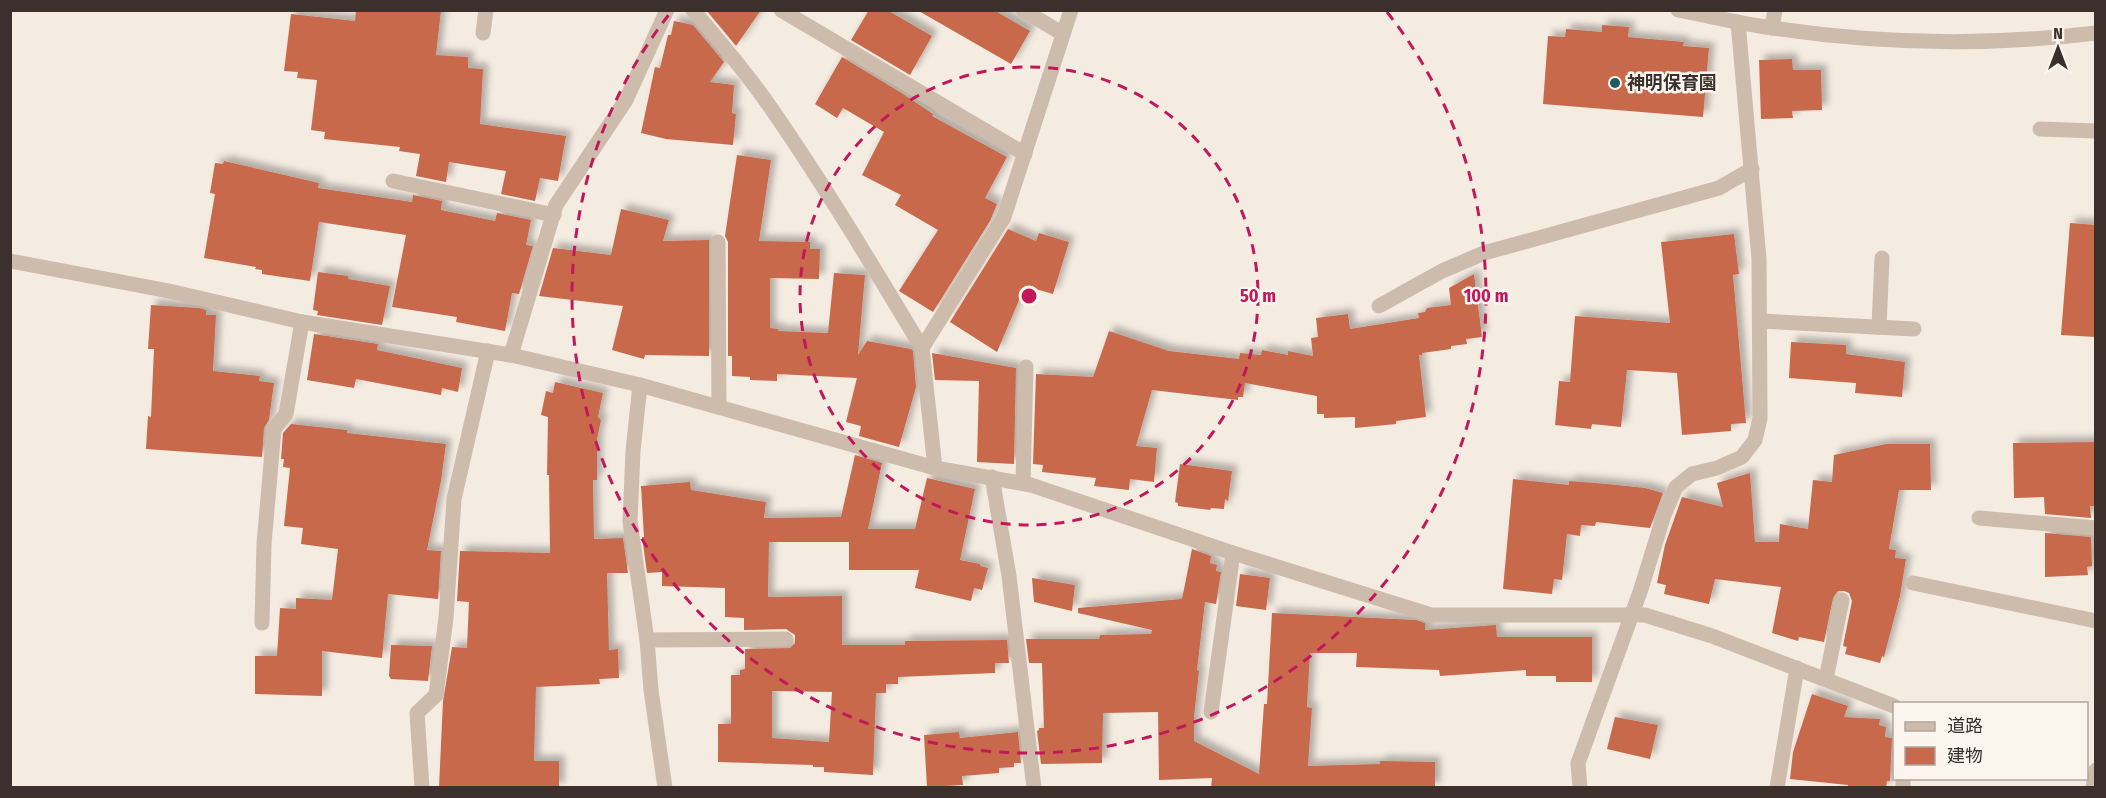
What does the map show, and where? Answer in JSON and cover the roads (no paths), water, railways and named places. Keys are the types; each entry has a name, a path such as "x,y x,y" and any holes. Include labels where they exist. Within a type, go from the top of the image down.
{"street":[{"path":"483,33 486,10"},
{"path":"511,355 556,205 626,100 667,10"},
{"path":"693,10 727,50 772,110 865,251 922,348 935,468"},
{"path":"782,10 1025,154"},
{"path":"1023,10 1063,34"},
{"path":"922,348 1004,217 1071,10"},
{"path":"1678,10 1772,28 1866,38 1957,42 2047,39 2096,33"},
{"path":"1772,28 1775,10"},
{"path":"1580,788 1578,763 1640,592 1664,515 1676,487 1692,474 1717,468 1742,457 1755,440 1760,418 1759,259 1738,22"},
{"path":"2040,129 2096,131"},
{"path":"1379,306 1442,271 1484,253 1719,188 1752,169"},
{"path":"393,181 554,214"},
{"path":"718,242 718,407"},
{"path":"1879,327 1882,258"},
{"path":"10,261 169,291 302,322 511,355 640,386 935,468 1023,483 1233,553 1431,615 1645,615 1712,636 1893,706"},
{"path":"1760,321 1914,329"},
{"path":"262,623 264,544 274,429 286,414 302,322"},
{"path":"422,788 417,713 436,695 446,618 454,499 488,351"},
{"path":"1023,483 1026,367"},
{"path":"640,386 633,451 630,521 665,788"},
{"path":"992,477 1009,576 1034,788"},
{"path":"1979,518 2096,528"},
{"path":"1211,712 1233,553"},
{"path":"1912,583 2096,621"},
{"path":"1826,679 1842,600"},
{"path":"647,640 786,639"},
{"path":"1777,788 1797,668"},
{"path":"2093,788 2096,770"}],"place":[{"name":"神明保育園","path":"1615,83"}]}
